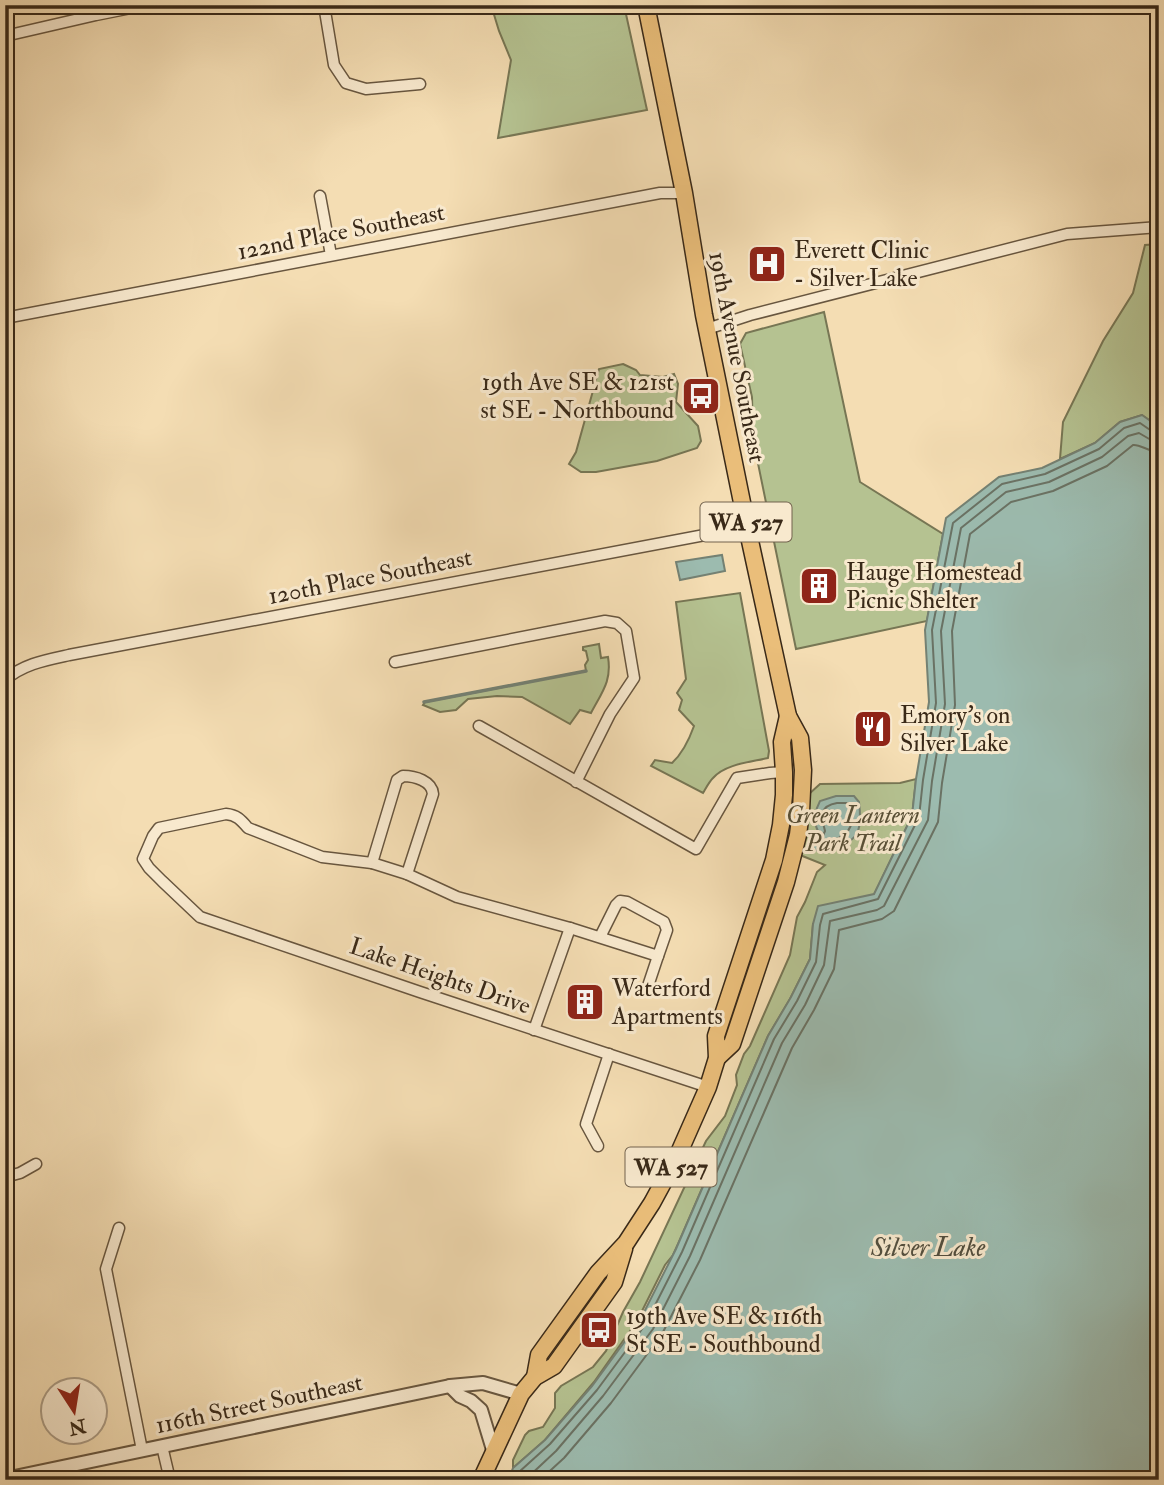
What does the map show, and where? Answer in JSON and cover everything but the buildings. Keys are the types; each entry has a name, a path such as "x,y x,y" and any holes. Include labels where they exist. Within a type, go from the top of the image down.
{"main road":[{"name":"19th Avenue Southeast","path":"646,5 747,527 788,716 800,738 803,770 798,835 786,882 732,1044 717,1058"},
{"name":"19th Avenue Southeast","path":"481,1480 521,1394 535,1377 539,1355 598,1273 626,1243 652,1203 708,1087 717,1058 716,1036 774,860 781,825 785,772 782,742 788,716"}],"street":[{"path":"5,36 95,10 146,5"},
{"path":"324,5 334,65 346,83 366,89 420,84"},
{"name":"122nd Place Southeast","path":"5,318 660,193 684,193"},
{"path":"320,196 331,255"},
{"path":"707,329 750,315 1067,234 1159,227"},
{"name":"120th Place Southeast","path":"5,680 36,663 69,655 747,527"},
{"path":"395,662 605,621 617,623 626,631 634,678 610,714 576,782"},
{"path":"479,726 695,849 737,778 785,772"},
{"path":"407,874 433,788 430,784 403,776 397,780 372,863 407,874 457,897 659,956"},
{"name":"Lake Heights Drive","path":"372,863 322,857 248,828 234,815 226,814 159,828 143,859 200,917 708,1087"},
{"path":"600,937 620,901 664,922 667,930 648,986"},
{"path":"534,1030 570,928"},
{"path":"598,1146 586,1124 609,1054"},
{"path":"5,1177 20,1173 36,1164"},
{"path":"119,1228 106,1269 142,1450"},
{"name":"116th Street Southeast","path":"5,1479 450,1386 483,1383 521,1394"},
{"path":"450,1386 481,1410 494,1453"},
{"path":"162,1446 170,1480"}],"green space":[{"path":"504,5 624,5 647,110 498,138 511,60 492,8"},
{"path":"1159,244 1159,427 1142,415 1120,422 1095,443 1060,459 1063,422 1103,341 1133,293 1145,245"},
{"path":"824,312 860,482 943,534 927,621 796,649 753,439 752,397 740,344 746,333"},
{"path":"623,364 640,375 663,377 674,374 678,384 676,402 698,426 701,441 697,448 657,461 596,472 581,472 569,464 576,452 599,369"},
{"path":"740,593 769,751 768,758 739,764 718,773 703,793 651,766 655,760 672,763 685,746 694,726 679,710 682,700 677,693 686,679 676,602"},
{"path":"599,644 601,658 608,657 609,673 605,686 591,713 580,710 570,724 522,697 468,699 456,710 440,712 423,705 425,702 586,671 588,660 583,647"},
{"name":"Green Lantern Park Trail","path":"916,779 912,816 874,895 813,924 810,959 768,1036 673,1255 665,1265 637,1321 594,1382 545,1440 513,1468 513,1460 525,1435 543,1427 555,1408 555,1393 561,1386 593,1367 606,1351 706,1141 725,1116 737,1085 736,1075 744,1054 790,955 797,917 817,872 825,865 800,855 809,794 820,784 900,783"}],"water":[{"name":"Silver Lake","path":"1142,415 1159,427 1159,1480 508,1480 513,1468 545,1440 592,1386 639,1322 676,1249 768,1036 810,959 813,924 818,906 874,894 912,816 929,702 925,630 946,518 999,477 1042,468 1095,443 1120,422"},
{"path":"722,555 725,571 680,580 676,562"},
{"path":"836,796 854,796 859,802 858,831 850,841 837,848 811,849 812,835 818,831 815,820 818,805 820,801"}],"waterway":[{"path":"424,702 586,671"}],"place":[{"name":"Everett Clinic - Silver Lake","path":"767,264"},
{"name":"19th Ave SE & 121st st SE - Northbound","path":"701,396"},
{"name":"Hauge Homestead Picnic Shelter","path":"819,586"},
{"name":"Emory's on Silver Lake","path":"873,729"},
{"name":"Waterford Apartments","path":"585,1002"},
{"name":"19th Ave SE & 116th St SE - Southbound","path":"599,1330"}]}
